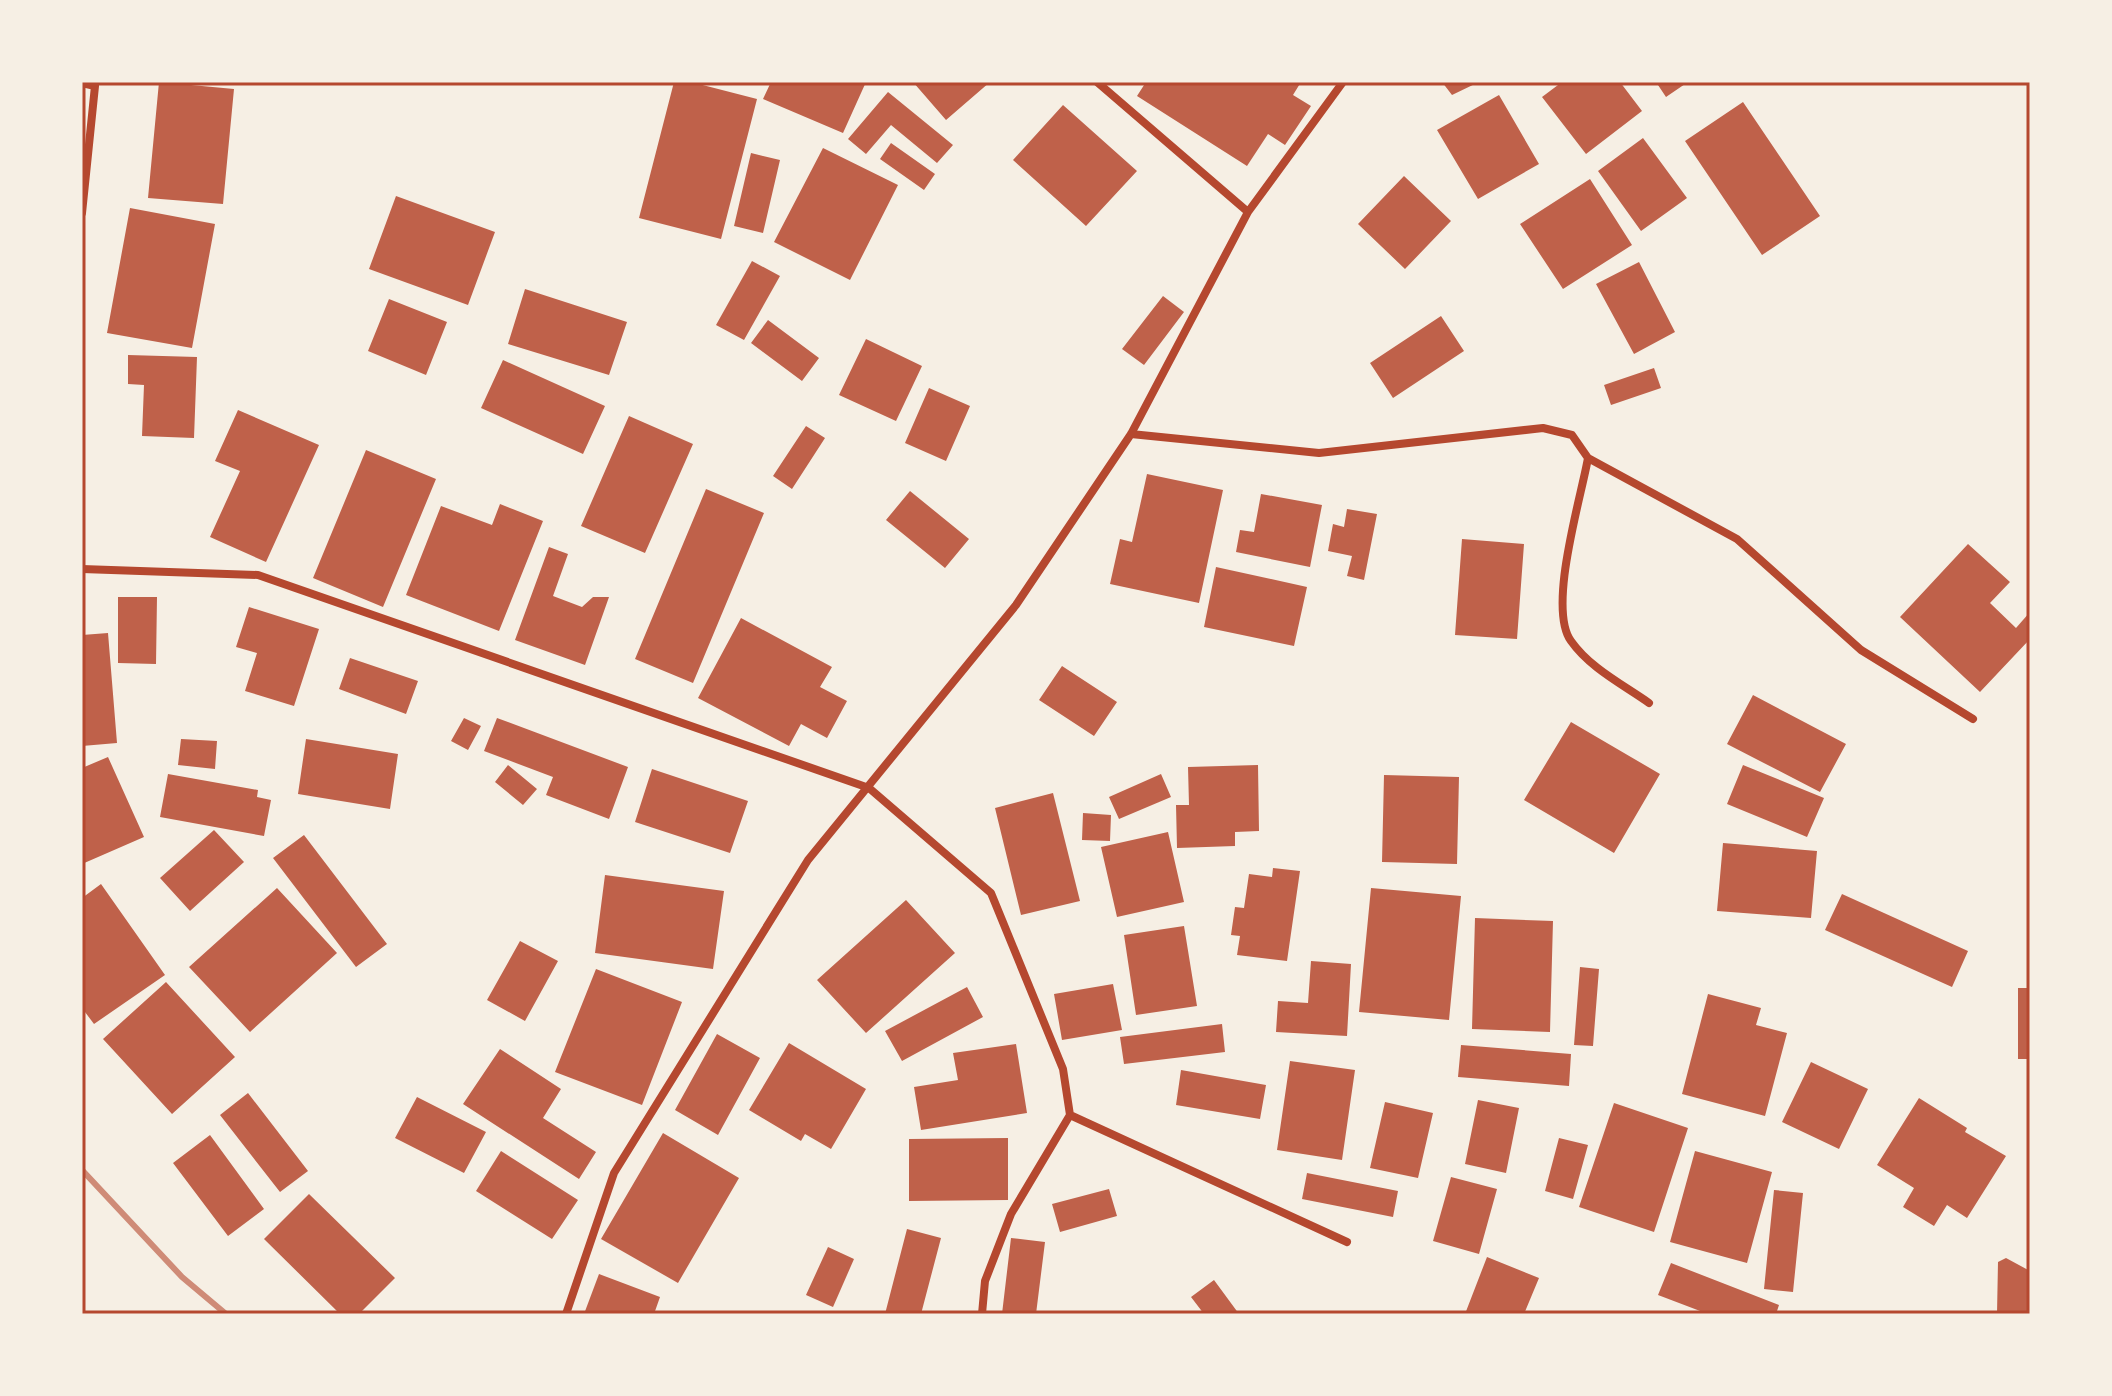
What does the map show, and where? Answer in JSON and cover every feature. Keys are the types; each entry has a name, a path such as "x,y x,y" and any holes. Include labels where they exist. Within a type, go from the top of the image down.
{"street":[{"path":"1097,82 1248,212"},
{"path":"566,1314 614,1173 808,860 1016,605 1131,434 1248,212 1343,82"},
{"path":"82,83 95,86 82,213"},
{"path":"1131,434 1319,453 1543,428 1572,435 1588,458 1737,539 1861,650 1973,719"},
{"path":"1588,458 1560,602 1568,638 1591,663 1649,703"},
{"path":"82,569 258,575 869,788 991,893 1063,1069 1070,1115 1011,1214 985,1281 982,1314"},
{"path":"1070,1115 1347,1242"}],"building":[{"path":"159,82 234,89 223,204 148,198"},
{"path":"674,82 691,82 757,99 721,239 639,218"},
{"path":"771,82 866,82 843,133 763,99"},
{"path":"913,82 990,82 946,120"},
{"path":"1146,82 1301,82 1293,95 1311,106 1285,145 1268,134 1247,166 1137,96"},
{"path":"1442,82 1479,82 1452,95"},
{"path":"1562,82 1620,82 1642,111 1586,154 1542,97"},
{"path":"1656,82 1688,82 1666,97"},
{"path":"888,92 953,145 937,163 891,125 866,154 848,139"},
{"path":"1499,95 1539,164 1478,199 1437,130"},
{"path":"1743,102 1820,216 1762,255 1685,141"},
{"path":"1063,105 1137,171 1086,226 1013,160"},
{"path":"1643,138 1687,198 1641,231 1598,171"},
{"path":"891,143 935,174 924,190 880,159"},
{"path":"823,148 898,185 850,280 774,242"},
{"path":"751,153 780,160 763,233 734,226"},
{"path":"1404,176 1451,221 1405,269 1358,224"},
{"path":"1590,179 1632,245 1563,289 1520,224"},
{"path":"396,196 495,232 468,305 369,269"},
{"path":"130,208 215,224 192,348 107,333"},
{"path":"752,261 780,276 744,340 716,325"},
{"path":"1639,262 1675,332 1634,354 1596,284"},
{"path":"525,289 627,322 609,375 508,344"},
{"path":"1163,296 1184,312 1144,365 1122,349"},
{"path":"389,299 447,322 426,375 368,351"},
{"path":"1441,316 1464,351 1393,398 1370,363"},
{"path":"768,320 819,358 802,381 751,343"},
{"path":"866,339 922,366 896,421 839,395"},
{"path":"128,355 197,357 194,438 142,436 144,385 128,384"},
{"path":"503,360 605,406 583,454 481,408"},
{"path":"1654,368 1661,388 1611,405 1604,385"},
{"path":"929,388 970,406 946,461 905,443"},
{"path":"238,410 319,445 266,562 210,537 240,471 215,461"},
{"path":"629,416 693,444 645,553 581,526"},
{"path":"806,426 825,438 792,489 773,476"},
{"path":"366,450 436,479 383,607 313,578"},
{"path":"1147,474 1223,490 1199,603 1110,584 1120,539 1132,542"},
{"path":"706,489 764,513 693,683 635,659"},
{"path":"910,491 969,539 945,568 886,520"},
{"path":"1261,494 1322,505 1310,567 1236,552 1240,530 1254,532"},
{"path":"500,504 543,521 499,631 406,595 441,506 492,525"},
{"path":"1347,509 1377,514 1364,580 1347,576 1352,556 1328,551 1333,524 1344,527"},
{"path":"1462,539 1524,544 1517,639 1455,635"},
{"path":"1968,544 2010,582 1990,603 2016,628 2030,612 2030,639 1980,692 1900,617"},
{"path":"549,547 568,554 553,596 582,607 593,597 609,597 585,665 515,640"},
{"path":"1216,567 1307,587 1294,646 1204,627"},
{"path":"118,597 157,597 156,664 118,663"},
{"path":"249,607 319,629 294,706 245,691 257,653 236,647"},
{"path":"741,618 832,667 820,687 847,701 827,738 801,724 789,746 698,698"},
{"path":"108,633 117,743 82,746 82,635"},
{"path":"350,658 418,681 406,714 339,689"},
{"path":"1062,666 1117,702 1094,736 1039,700"},
{"path":"1753,695 1846,744 1820,792 1727,744"},
{"path":"464,718 481,726 468,750 451,741"},
{"path":"497,718 628,767 609,819 546,795 553,777 484,751"},
{"path":"1571,722 1660,774 1614,853 1524,800"},
{"path":"181,739 217,741 215,769 178,765"},
{"path":"306,739 398,754 390,809 298,794"},
{"path":"108,757 144,837 82,864 82,768"},
{"path":"508,765 537,789 523,805 495,782"},
{"path":"1258,765 1259,831 1235,832 1235,846 1177,848 1176,805 1189,805 1188,767"},
{"path":"1743,765 1824,798 1807,837 1727,804"},
{"path":"652,769 748,801 730,853 635,822"},
{"path":"168,774 258,790 257,797 271,800 264,836 160,817"},
{"path":"1161,774 1171,797 1119,819 1109,797"},
{"path":"1384,775 1459,777 1457,864 1382,862"},
{"path":"1053,793 1080,901 1021,915 995,808"},
{"path":"1083,813 1111,815 1110,841 1082,840"},
{"path":"214,830 244,862 190,911 160,878"},
{"path":"1168,832 1184,902 1117,917 1101,847"},
{"path":"304,835 387,944 356,967 273,858"},
{"path":"1723,843 1817,851 1811,918 1717,911"},
{"path":"1273,868 1300,871 1287,961 1237,955 1240,936 1231,935 1235,907 1244,908 1249,874 1272,877"},
{"path":"605,875 724,891 713,969 595,953"},
{"path":"101,884 165,975 94,1024 82,1008 82,898"},
{"path":"277,888 337,953 250,1032 189,967"},
{"path":"1371,888 1461,896 1449,1020 1359,1012"},
{"path":"1842,894 1968,951 1952,987 1825,930"},
{"path":"906,900 955,953 866,1033 817,980"},
{"path":"1475,918 1553,921 1550,1032 1472,1029"},
{"path":"1184,926 1197,1006 1136,1015 1124,935"},
{"path":"520,941 558,961 525,1021 487,1000"},
{"path":"1311,961 1351,964 1347,1036 1276,1032 1278,1001 1308,1003"},
{"path":"1580,967 1599,969 1593,1046 1574,1045"},
{"path":"596,969 682,1002 642,1105 555,1072"},
{"path":"166,982 235,1057 172,1114 103,1039"},
{"path":"1113,984 1122,1030 1062,1040 1054,994"},
{"path":"967,987 983,1017 902,1061 885,1031"},
{"path":"2018,988 2030,988 2030,1059 2018,1059"},
{"path":"1708,994 1761,1008 1756,1025 1787,1033 1765,1116 1682,1094"},
{"path":"1222,1024 1225,1052 1124,1064 1120,1037"},
{"path":"717,1034 760,1058 718,1135 675,1110"},
{"path":"789,1043 866,1089 831,1149 805,1134 801,1141 749,1110"},
{"path":"1016,1044 1027,1113 921,1130 914,1087 958,1080 953,1053"},
{"path":"1461,1045 1571,1054 1569,1086 1458,1077"},
{"path":"500,1049 561,1089 543,1118 596,1152 579,1179 463,1104"},
{"path":"1290,1061 1355,1070 1342,1160 1277,1150"},
{"path":"1811,1062 1868,1089 1839,1149 1782,1122"},
{"path":"1181,1070 1266,1085 1260,1119 1176,1105"},
{"path":"248,1093 308,1171 280,1192 220,1115"},
{"path":"417,1097 486,1132 464,1173 395,1138"},
{"path":"1919,1098 1967,1128 1965,1132 2006,1156 1967,1218 1947,1205 1934,1226 1903,1207 1914,1188 1877,1165"},
{"path":"1478,1100 1519,1108 1506,1173 1465,1164"},
{"path":"1385,1102 1433,1113 1418,1178 1370,1168"},
{"path":"1614,1103 1688,1128 1654,1232 1579,1207"},
{"path":"663,1133 739,1178 678,1283 601,1239"},
{"path":"210,1135 264,1209 228,1236 173,1163"},
{"path":"1008,1138 1008,1200 909,1201 909,1139"},
{"path":"1559,1138 1588,1145 1573,1199 1545,1191"},
{"path":"501,1151 578,1200 552,1239 476,1191"},
{"path":"1695,1151 1772,1172 1747,1263 1670,1242"},
{"path":"1307,1173 1398,1191 1393,1217 1302,1199"},
{"path":"1451,1177 1497,1189 1479,1254 1433,1241"},
{"path":"1109,1189 1117,1216 1060,1232 1052,1204"},
{"path":"1774,1190 1803,1193 1793,1292 1764,1289"},
{"path":"309,1194 395,1278 359,1314 340,1314 264,1239"},
{"path":"907,1229 941,1238 921,1314 885,1314"},
{"path":"1011,1238 1045,1242 1036,1314 1002,1314"},
{"path":"828,1247 854,1259 833,1307 806,1295"},
{"path":"1487,1257 1539,1278 1524,1314 1465,1314"},
{"path":"2006,1258 2030,1271 2030,1314 1997,1314 1998,1262"},
{"path":"1671,1263 1779,1305 1776,1314 1708,1314 1658,1295"},
{"path":"599,1274 660,1297 654,1314 584,1314"},
{"path":"1214,1280 1239,1314 1204,1314 1191,1297"}],"railway":[{"path":"82,1170 182,1277 226,1314"}]}
